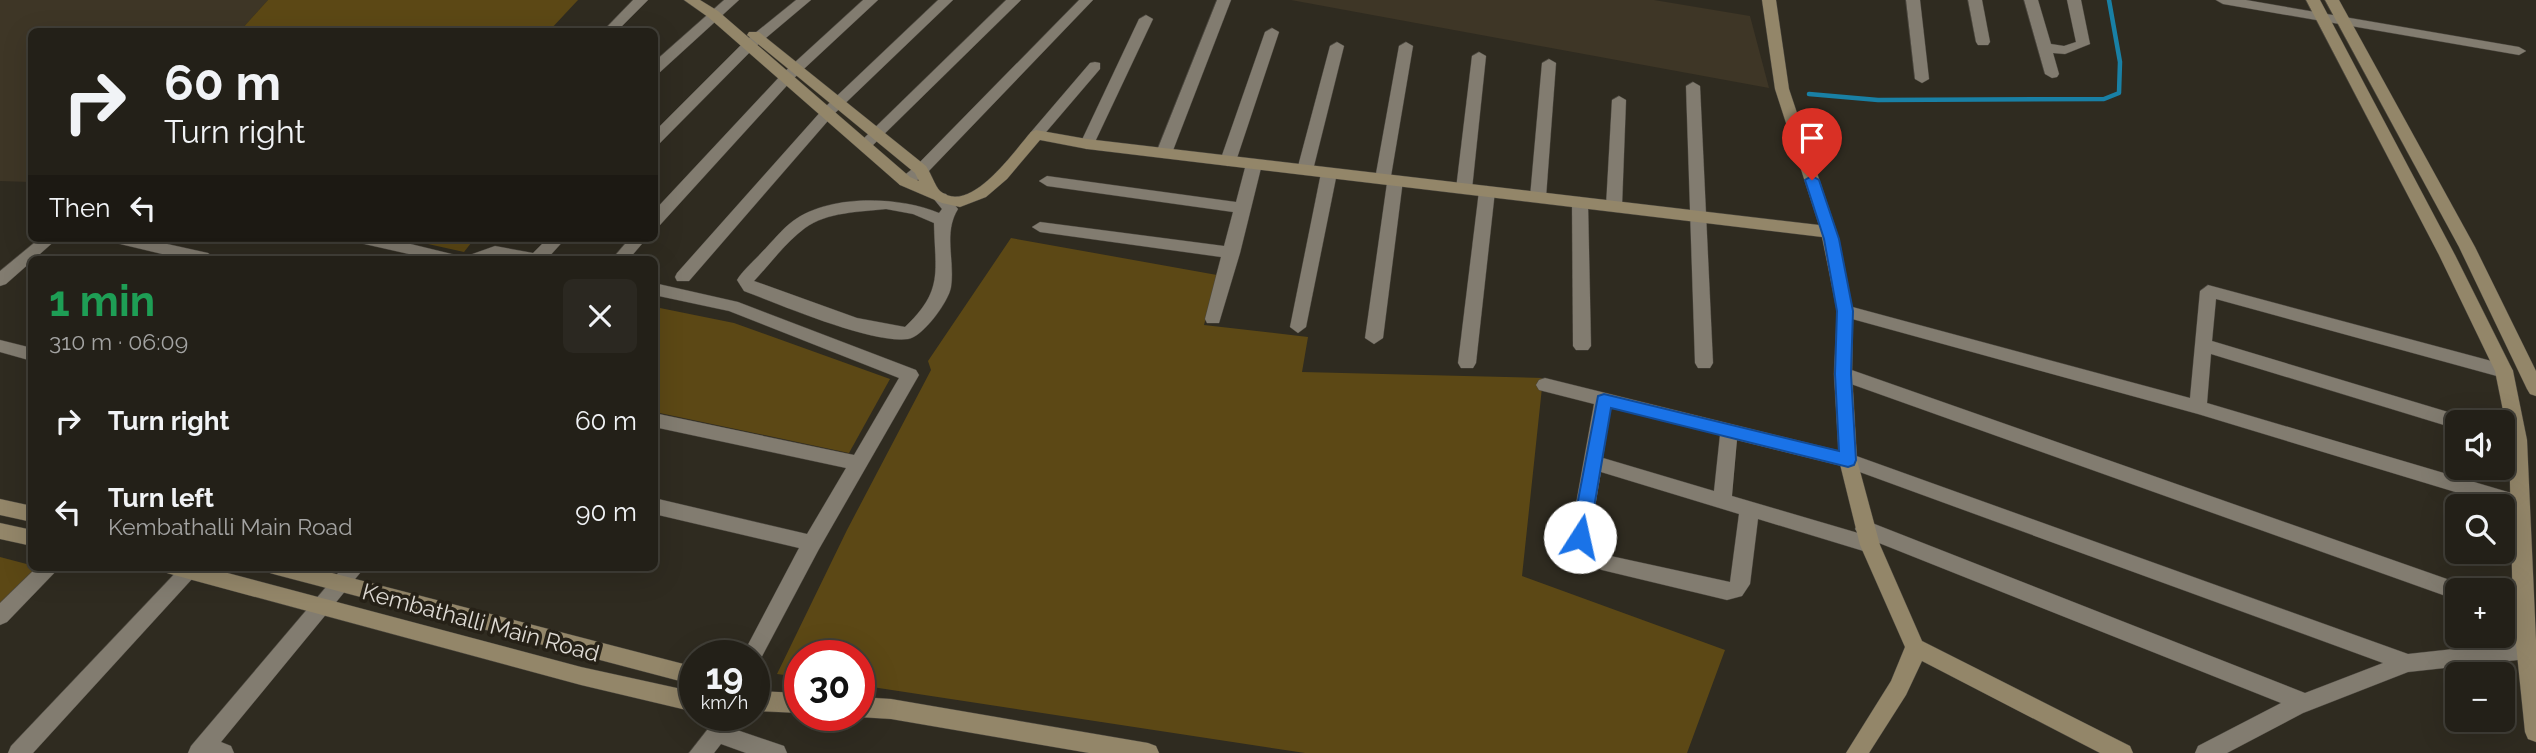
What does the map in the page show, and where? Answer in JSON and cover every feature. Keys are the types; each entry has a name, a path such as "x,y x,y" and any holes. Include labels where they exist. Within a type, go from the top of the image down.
{"street":[{"path":"612,28 641,0"},
{"path":"691,0 719,6 754,42 834,107 877,133 921,170 950,209 942,220 943,289 927,316 909,333 896,333 850,320 750,287 745,280 748,274 799,225 814,216 851,206 879,204 916,209 942,220"},
{"path":"658,137 754,42 804,0"},
{"path":"658,217 792,72 871,0"},
{"path":"683,277 834,107 946,0"},
{"path":"865,145 1014,0"},
{"path":"905,181 921,170 1086,0"},
{"path":"1164,153 1224,0"},
{"path":"1769,0 1782,89 1829,232 1845,311 1843,374 1848,460 1868,537 1914,648 1905,677 1857,753"},
{"path":"1913,0 1922,79"},
{"path":"1975,0 1983,41"},
{"path":"2031,0 2052,74"},
{"path":"2045,48 2065,50 2083,44 2074,0"},
{"path":"2223,0 2320,19 2519,51"},
{"path":"2313,0 2320,19 2447,254 2504,371 2513,410"},
{"path":"2332,0 2467,247 2536,389"},
{"path":"658,66 719,6"},
{"path":"1087,144 1146,19"},
{"path":"1228,161 1272,32"},
{"path":"1305,170 1337,46"},
{"path":"1374,338 1389,180 1406,46"},
{"path":"1464,189 1479,56"},
{"path":"1538,197 1549,63"},
{"path":"834,107 865,145 905,181 959,202 983,194 1095,65"},
{"path":"1693,86 1704,363"},
{"path":"1614,206 1619,100"},
{"path":"1036,135 1087,144 1829,232"},
{"path":"1213,319 1254,164"},
{"path":"1298,327 1329,173"},
{"path":"1047,181 1243,208"},
{"path":"1467,363 1487,191"},
{"path":"1580,202 1582,346"},
{"path":"1040,227 1232,253"},
{"path":"4,273 45,242"},
{"path":"134,242 195,256"},
{"path":"378,242 443,256"},
{"path":"539,256 554,242"},
{"path":"623,256 635,242"},
{"path":"480,256 495,252 518,256"},
{"path":"4,273 28,274"},
{"path":"732,306 750,287"},
{"path":"658,290 732,306 910,375 812,542 760,640"},
{"path":"2198,407 2208,291 2504,371"},
{"path":"1845,311 2198,407 2518,503"},
{"path":"2203,345 2445,418"},
{"path":"0,346 28,354"},
{"path":"1843,374 2445,587"},
{"path":"1545,386 1848,460 2408,663"},
{"path":"1604,400 1580,537 1587,554 1602,562 1735,590 1740,584 1749,511"},
{"path":"658,421 859,463"},
{"path":"1722,502 1729,432"},
{"path":"1594,463 1749,511 1868,537 2306,703"},
{"path":"2515,478 2528,569 2523,615 2536,732"},
{"path":"0,507 28,513"},
{"path":"658,507 812,542"},
{"path":"0,531 28,537"},
{"path":"0,616 46,571"},
{"path":"19,753 183,571"},
{"name":"Kembathalli Main Road","path":"196,571 321,608 581,676 679,698"},
{"name":"Kembathalli Main Road","path":"312,571 348,575 679,671"},
{"path":"208,751 348,575"},
{"path":"2515,612 2523,615"},
{"path":"1914,648 2122,753"},
{"path":"2206,753 2306,703 2408,663 2527,650"},
{"path":"875,708 1148,753"},
{"path":"700,753 717,733 776,753"}],"shaded area":[{"path":"0,0 268,0 243,28 28,28 28,182 0,181"},
{"path":"268,0 578,0 552,28 243,28"},
{"path":"1291,0 1654,0 1750,16 1769,88"},
{"path":"1011,238 1217,275 1204,325 1308,337 1302,372 1543,378 1522,576 1725,650 1687,753 1305,753 875,687 875,640 794,640 847,530 931,370 928,361"},
{"path":"419,242 472,242 464,252"},
{"path":"658,308 734,323 890,379 849,453 658,413"},
{"path":"0,557 28,564 28,571 34,571 0,603"},
{"path":"784,660 784,675 777,674"}],"waterway":[{"path":"1809,94 1878,100 2104,99 2119,93 2120,62 2109,0"}],"route":[{"path":"1580,537 1604,400 1848,460 1843,374 1845,311 1831,239 1812,180"}]}
